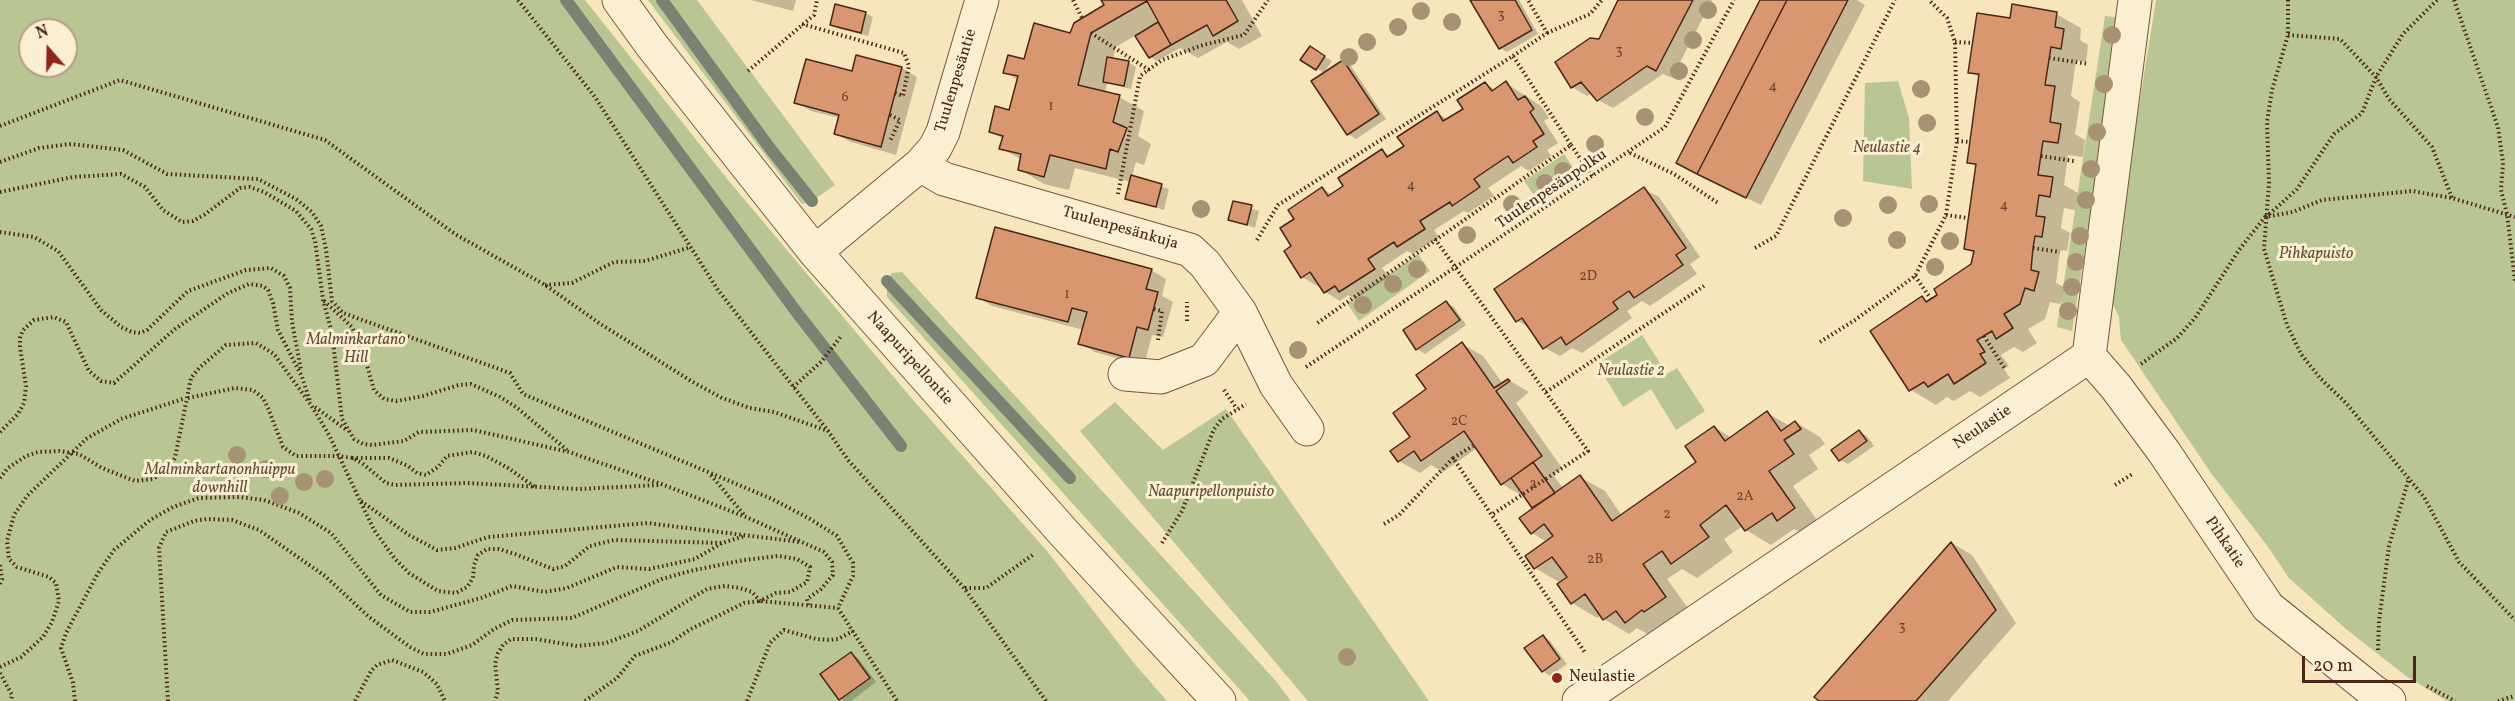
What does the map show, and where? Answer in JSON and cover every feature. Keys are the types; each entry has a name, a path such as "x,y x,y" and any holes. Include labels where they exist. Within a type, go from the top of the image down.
{"street":[{"name":"Naapuripellontie","path":"619,0 682,85 815,252 1064,533 1219,701"},
{"name":"Tuulenpesäntie","path":"815,252 920,165 935,148 943,132 982,0"},
{"path":"2089,356 2135,0"},
{"name":"Tuulenpesänkuja","path":"920,165 944,179 1190,250 1205,264 1240,312 1276,385 1307,429"},
{"path":"1125,374 1161,377 1204,360 1240,312"},
{"name":"Neulastie","path":"1579,701 2089,356"},
{"name":"Pihkatie","path":"2089,356 2116,387 2164,453 2268,607 2374,692 2389,701"}],"path":[{"path":"518,0 595,97 718,290 848,460 964,588 1044,700"},
{"path":"748,70 814,15 817,0"},
{"path":"1073,0 1082,18"},
{"path":"1117,202 1140,76 1162,60 1244,35 1268,0"},
{"path":"1528,0 1547,33"},
{"path":"1257,240 1278,205 1547,33 1590,14 1602,0"},
{"name":"Tuulenpesänpolku","path":"1331,351 1665,127 1734,0"},
{"path":"1755,248 1776,236 1895,0"},
{"path":"1820,342 1855,320 1915,276 1946,215 1957,141 1955,42 1947,18 1929,0"},
{"path":"2288,0 2288,35 2272,90 2267,122 2269,183 2264,249 2287,325 2301,354 2424,497 2459,562 2515,620"},
{"path":"2138,366 2177,338 2195,318 2239,250 2265,217 2297,189 2334,134 2362,113 2376,77 2403,34 2437,0"},
{"path":"2454,0 2498,127 2503,163 2501,190 2507,214 2515,281"},
{"path":"802,24 904,52 909,66 903,96 896,93"},
{"path":"1091,33 1149,70"},
{"path":"2288,35 2340,39 2376,77 2389,99 2432,147 2452,198"},
{"path":"1955,42 1973,43"},
{"path":"1513,56 1593,177"},
{"path":"2049,58 2089,64"},
{"path":"0,126 120,80 325,140 455,234 545,285 599,323 722,398 750,408 774,412 828,431"},
{"path":"889,143 900,120 890,115"},
{"path":"1957,141 1970,141"},
{"path":"0,162 39,148 71,144 123,150 167,174 258,179 296,199 312,212 321,226 332,302 344,313 510,374 523,394 772,499 810,519 837,536 853,563 853,576 838,608"},
{"path":"1316,324 1571,145"},
{"path":"1629,153 1674,174 1718,203"},
{"path":"2041,156 2074,161"},
{"path":"0,192 73,177 121,174 145,187 163,210 182,222 193,221 240,189 250,187 264,192 305,219 315,241 323,300 332,333 342,419 354,439 363,444 372,445 404,441 419,432 473,430 569,452 664,485 746,517 824,552 834,568 833,575 807,599 809,607"},
{"path":"2265,217 2293,212 2322,200 2412,192 2452,198 2515,217"},
{"path":"1946,215 1968,218"},
{"path":"0,232 34,237 58,251 101,310 121,327 132,332 140,333 147,330 188,291 246,270 271,268 284,276 290,288 292,322 302,377 311,405 348,431"},
{"path":"1435,239 1588,451 1493,514"},
{"path":"545,285 572,283 614,262 645,261 691,248"},
{"path":"2033,248 2060,252"},
{"path":"1915,276 1931,298"},
{"path":"0,432 18,414 24,404 26,386 20,338 28,325 40,317 54,316 66,322 89,371 101,381 114,383 158,342 192,316 237,288 257,284 268,290 278,330 302,377"},
{"path":"1546,392 1704,286"},
{"path":"323,300 352,327 363,351 374,390 384,399 397,401 471,384 516,407 569,452"},
{"path":"793,387 821,362 864,308"},
{"path":"1984,336 2007,373"},
{"path":"0,478 8,468 38,452 58,450 72,453 135,481 153,479 166,471 175,458 191,378 207,358 226,345 245,342 256,343 274,354 311,405 339,456 374,530 395,559 409,573 438,591 456,593 467,587 473,578 478,555 487,549 507,552 553,569 565,566 590,546 615,540 722,543"},
{"path":"0,667 21,657 33,647 52,622 59,602 56,583 49,577 17,567 9,559 7,541 14,515 27,496 86,439 104,427 136,413 175,401 235,388 253,390 268,408 283,447 296,456 389,458 408,466 417,473 426,475 438,467 447,456 472,452 508,468 535,487"},
{"path":"1162,543 1182,512 1214,429 1222,418 1237,410"},
{"path":"1384,524 1400,514 1453,458 1473,446"},
{"path":"352,458 362,463 386,483 395,485 435,483 578,489 664,485"},
{"path":"1453,458 1588,657"},
{"path":"711,475 746,517"},
{"path":"2378,654 2379,621 2389,546 2409,477"},
{"path":"75,701 73,683 61,648 84,597 114,550 150,520 173,507 199,498 238,497 264,500 299,513 331,533 381,595 410,612 430,612 481,598 512,586 545,592 567,588 617,567 650,569 695,559 722,543 745,536"},
{"path":"358,498 409,535 437,550 455,548 488,537 647,523 805,543"},
{"path":"168,701 159,548 166,532 180,525 207,519 232,520 259,530 325,576 369,617 410,647 424,654 447,654 472,645 494,629 512,620 572,618 662,579 690,571 778,556 797,559 810,567 807,582 800,588 760,601"},
{"path":"964,588 986,588 1064,533"},
{"path":"0,565 2,579 0,584"},
{"path":"495,701 498,691 495,664 503,645 511,639 536,639 577,646 606,643 638,632 707,590 725,586 752,592 760,601"},
{"path":"585,701 617,678 635,656 672,642 689,630 744,603 760,601 838,608"},
{"path":"838,608 897,701"},
{"path":"747,701 770,643 784,630 816,639 830,640 838,639 853,631"},
{"path":"355,701 371,671 377,665 392,660 423,672 437,684 445,701"},
{"path":"0,673 12,694 11,701"},
{"path":"2427,686 2455,701"},
{"path":"2498,701 2515,696"}],"green space":[{"name":"Malminkartano Hill","path":"0,0 585,0 728,180 913,400 1047,551 1133,662 1167,701 0,701"},
{"path":"648,0 697,0 835,185 812,201 802,204"},
{"name":"Pihkapuisto","path":"2156,0 2515,0 2515,701 2447,701 2406,676 2346,629 2289,578 2266,544 2211,473 2121,340 2119,317 2112,302 2114,263"},
{"path":"2105,16 2122,18 2072,331 2057,327"},
{"name":"Neulastie 4","path":"1898,81 1909,118 1912,189 1863,181 1865,83"},
{"path":"1564,154 1576,172 1536,198 1524,181"},
{"path":"1418,254 1430,271 1359,321 1347,303"},
{"path":"902,272 1275,680 1291,701 1250,701 887,297 887,281 892,273"},
{"name":"Neulastie 2","path":"1642,335 1667,374 1677,368 1705,411 1676,430 1651,389 1623,407 1597,364"},
{"name":"Naapuripellonpuisto","path":"1115,402 1163,450 1226,409 1429,701 1308,701 1080,431"}],"building":[{"path":"1101,0 1226,0 1238,21 1213,36 1207,25 1171,45 1147,1 1091,33 1078,85 1120,95 1113,122 1127,128 1118,152 1110,149 1106,169 1050,155 1044,177 1018,170 1021,154 999,149 1003,136 989,132 995,106 1009,110 1018,76 1003,73 1008,55 1024,59 1034,23 1070,33 1074,23 1104,5"},
{"path":"1470,0 1515,0 1532,30 1499,49"},
{"path":"1618,0 1693,0 1656,71 1647,66 1597,101 1581,82 1571,88 1555,62 1590,38 1599,39"},
{"path":"1760,0 1787,0 1697,174 1676,163"},
{"path":"1787,0 1848,0 1746,198 1697,174"},
{"path":"835,4 866,12 861,33 830,25"},
{"path":"2012,4 2057,12 2055,27 2064,29 2061,49 2051,47 2045,85 2055,86 2050,122 2061,124 2058,143 2043,141 2038,175 2053,177 2050,197 2039,195 2036,216 2045,217 2042,237 2035,236 2033,248 2031,270 2039,272 2034,291 2025,288 2020,304 2004,314 2013,328 1996,339 1992,331 1977,340 1985,352 1980,354 1986,363 1954,384 1948,374 1928,387 1924,382 1909,391 1870,331 1922,296 1926,302 1937,295 1934,289 1971,264 1974,251 1964,249 1976,164 1967,163 1979,74 1968,73 1977,13 2010,18"},
{"path":"1158,22 1171,45 1149,58 1135,36"},
{"path":"1310,46 1325,56 1316,70 1300,60"},
{"path":"856,55 902,67 881,147 834,134 839,115 794,103 806,59 852,71"},
{"path":"1107,57 1129,61 1124,86 1103,82"},
{"path":"1343,60 1379,114 1347,135 1311,81"},
{"path":"1506,81 1518,100 1525,96 1534,109 1530,112 1544,134 1533,141 1537,147 1513,163 1508,156 1474,179 1480,187 1452,206 1450,202 1420,221 1425,229 1397,247 1394,242 1368,259 1375,269 1339,292 1335,286 1324,293 1310,272 1301,278 1284,251 1291,246 1280,228 1294,219 1288,210 1322,187 1328,196 1343,186 1338,178 1382,149 1387,157 1404,146 1397,137 1437,111 1443,121 1463,109 1457,100 1485,82 1492,91"},
{"path":"1131,175 1162,184 1156,207 1125,199"},
{"path":"1644,187 1686,248 1676,255 1683,265 1634,298 1629,291 1613,302 1618,309 1566,345 1561,337 1543,349 1522,318 1516,322 1494,289"},
{"path":"1233,201 1252,205 1247,225 1228,220"},
{"path":"995,227 1152,269 1146,289 1158,292 1148,330 1137,327 1129,358 1078,344 1087,312 1072,308 1068,322 976,298"},
{"path":"1446,301 1460,320 1416,350 1403,330"},
{"path":"1462,342 1494,388 1508,379 1510,381 1496,391 1542,456 1501,485 1464,431 1421,461 1414,451 1398,462 1390,451 1410,437 1393,413 1426,389 1416,375"},
{"path":"1767,411 1781,431 1795,421 1801,429 1784,440 1794,454 1769,471 1795,508 1777,521 1772,513 1745,531 1726,505 1700,525 1709,537 1671,564 1662,551 1643,564 1666,597 1644,612 1642,610 1625,623 1616,611 1603,620 1585,594 1571,604 1557,584 1567,577 1552,557 1534,569 1525,556 1553,536 1544,524 1531,534 1519,518 1580,475 1612,521 1696,462 1685,446 1714,426 1725,441"},
{"path":"1859,430 1867,441 1839,461 1831,450"},
{"path":"1533,462 1555,493 1532,508 1511,478"},
{"path":"1951,542 1996,610 1916,701 1819,701 1814,697"},
{"path":"1543,635 1560,659 1542,672 1524,648"},
{"path":"851,652 870,678 839,700 820,674"}],"waterway":[{"path":"566,0 798,314 901,446"},
{"path":"662,0 769,147 812,201"},
{"path":"887,281 1070,478"}],"place":[{"name":"Neulastie","path":"1557,678"}],"park label":[{"name":"Malminkartanonhuippu downhill","path":"220,480"}]}
